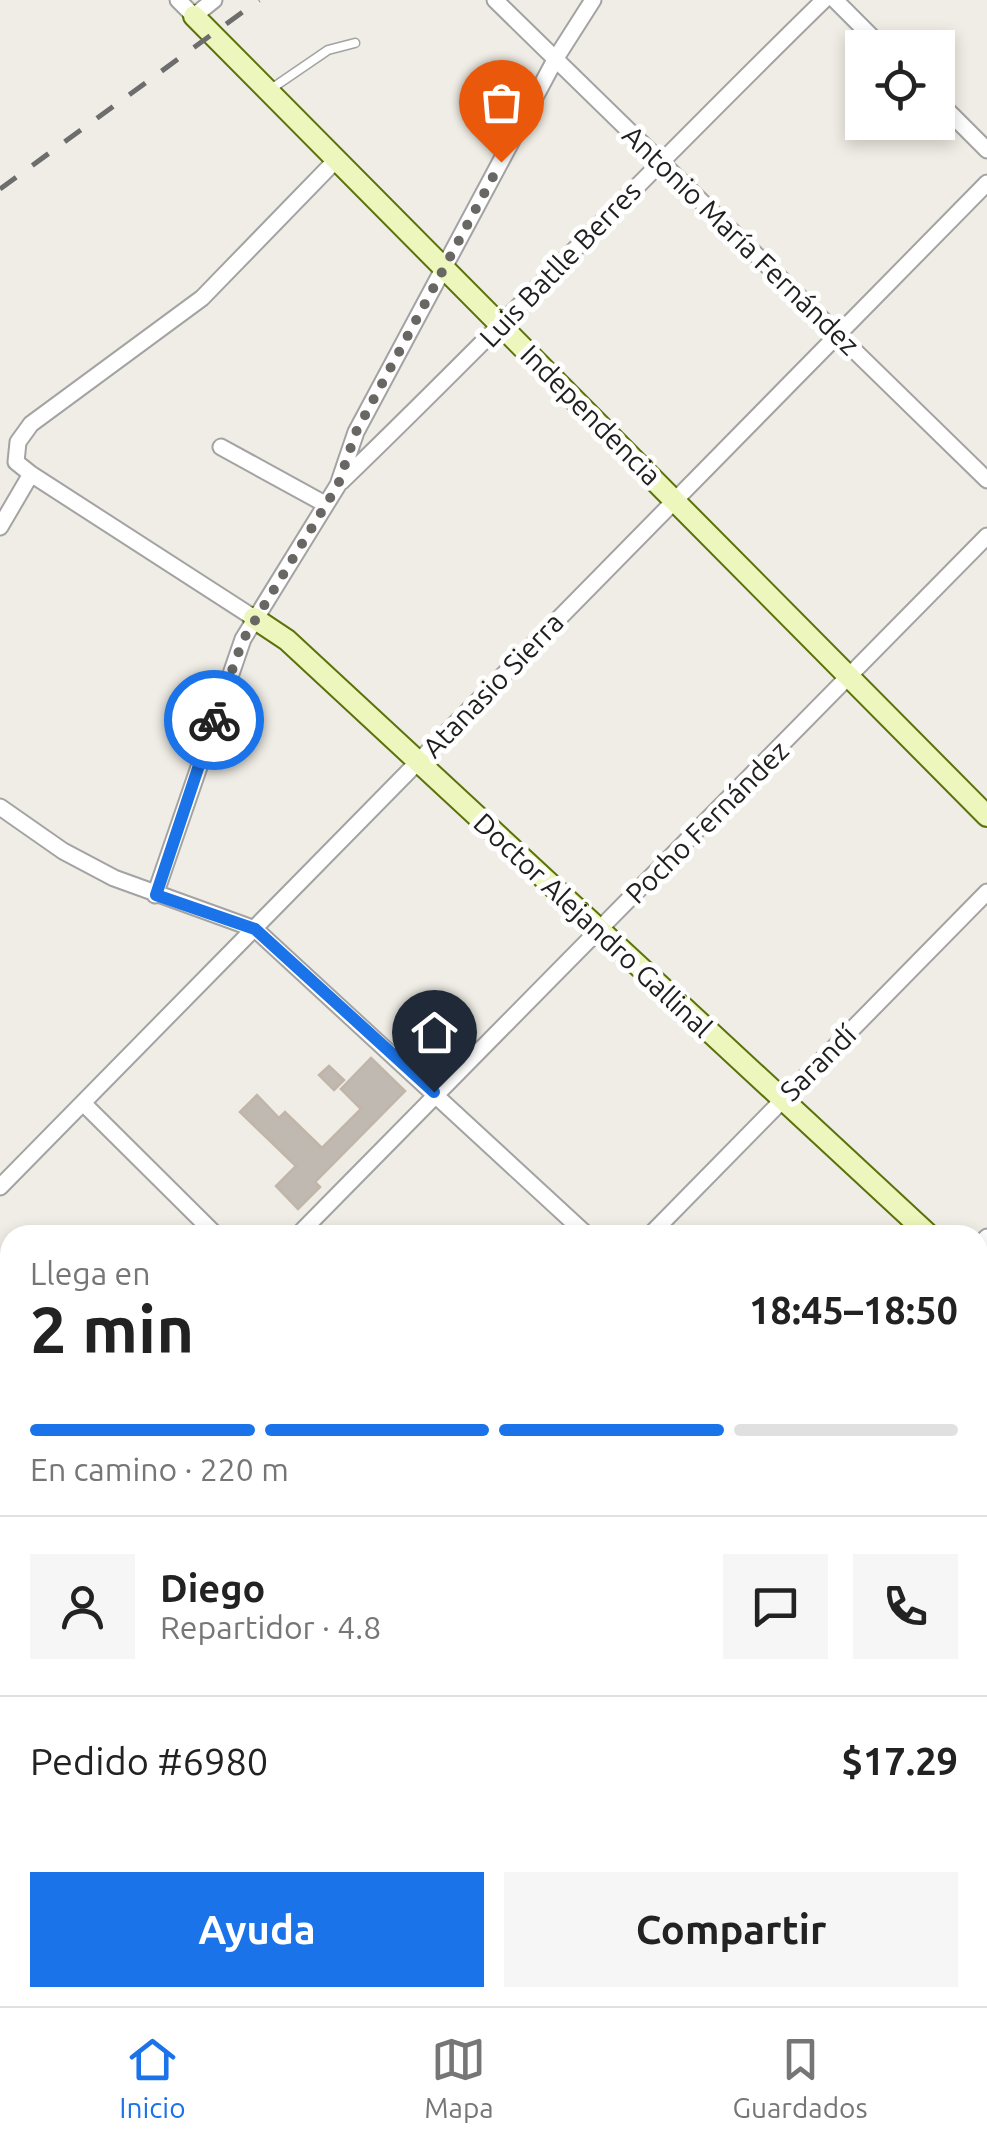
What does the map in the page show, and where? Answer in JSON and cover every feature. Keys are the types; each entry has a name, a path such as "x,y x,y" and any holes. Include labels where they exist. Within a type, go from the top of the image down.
{"street":[{"path":"178,0 194,16 214,0"},
{"name":"Antonio María Fernández","path":"495,0 987,480"},
{"path":"156,895 236,656 254,618 338,485 356,432 556,58 593,0"},
{"name":"Luis Batlle Berres","path":"338,485 503,326 660,161 824,0"},
{"path":"835,0 865,30"},
{"name":"Independencia","path":"194,16 987,816"},
{"path":"955,118 987,150"},
{"path":"254,618 31,474 16,462 18,442 31,424 202,298 337,159"},
{"name":"Atanasio Sierra","path":"0,1187 987,183"},
{"path":"221,447 325,504"},
{"path":"0,526 31,474"},
{"name":"Pocho Fernández","path":"308,1225 434,1092 852,677 987,536"},
{"name":"Doctor Alejandro Gallinal","path":"254,618 286,640 918,1225"},
{"path":"0,807 90,867 255,929 576,1225"},
{"name":"Sarandí","path":"660,1225 987,892"},
{"path":"83,1103 206,1225"}],"lane":[{"path":"268,90 328,50 355,43"}],"building":[{"path":"371,1058 405,1091 315,1182 320,1187 298,1209 276,1186 296,1166 240,1112 257,1095 279,1118 285,1112 322,1148 361,1109 341,1089"},
{"path":"329,1066 344,1080 334,1090 319,1075"}],"railway":[{"path":"0,189 259,0"}],"way so far":[{"path":"214,720 254,618 338,485 356,432 501,162"}],"route":[{"path":"214,720 156,895 255,929 434,1092"}]}
